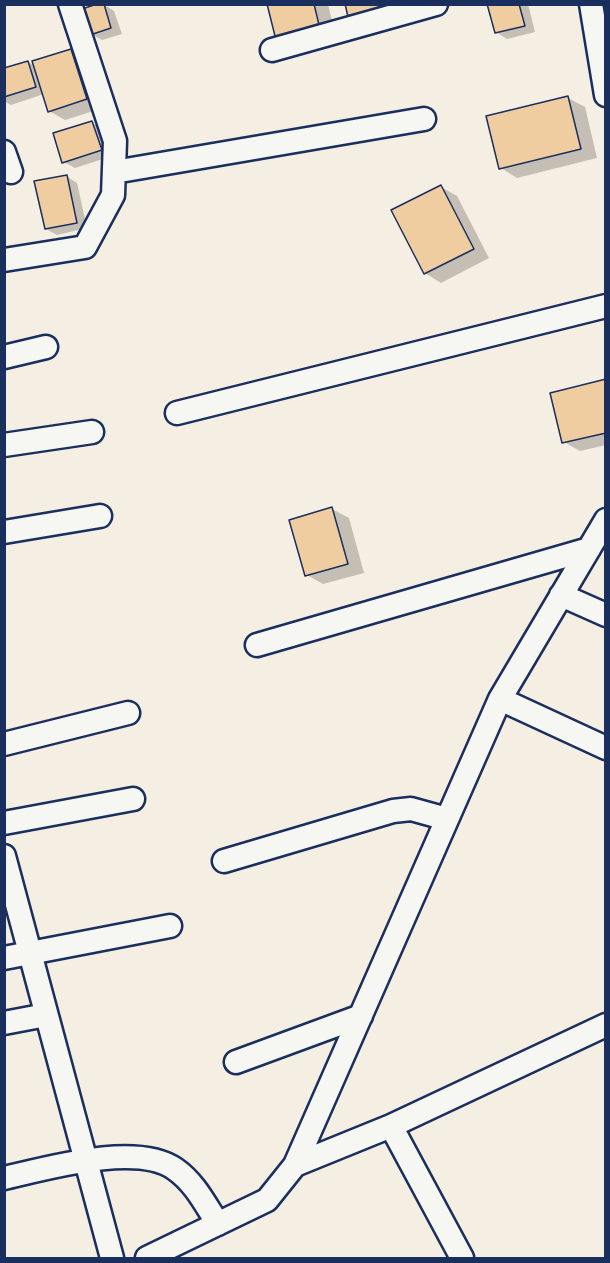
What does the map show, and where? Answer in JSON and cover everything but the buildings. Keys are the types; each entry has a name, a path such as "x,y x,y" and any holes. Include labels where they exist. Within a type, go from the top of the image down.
{"street":[{"path":"4,261 85,247 113,195 115,141 70,4"},
{"path":"272,50 436,4"},
{"path":"591,4 606,95"},
{"path":"114,172 424,118"},
{"path":"177,413 606,306"},
{"path":"4,357 46,347"},
{"path":"4,446 92,432"},
{"path":"4,532 100,516"},
{"path":"147,1258 267,1200 295,1165 500,699 606,520"},
{"path":"257,645 589,549"},
{"path":"561,595 606,615"},
{"path":"500,699 606,748"},
{"path":"4,744 128,713"},
{"path":"4,823 133,799"},
{"path":"224,861 393,811 411,809 447,819"},
{"path":"4,856 112,1258"},
{"path":"4,958 170,926"},
{"path":"4,1023 46,1015"},
{"path":"236,1062 361,1016"},
{"path":"295,1165 391,1126 606,1025"},
{"path":"391,1126 462,1258"},
{"path":"4,1179 85,1160 154,1158 175,1169 196,1189 218,1224"}]}
